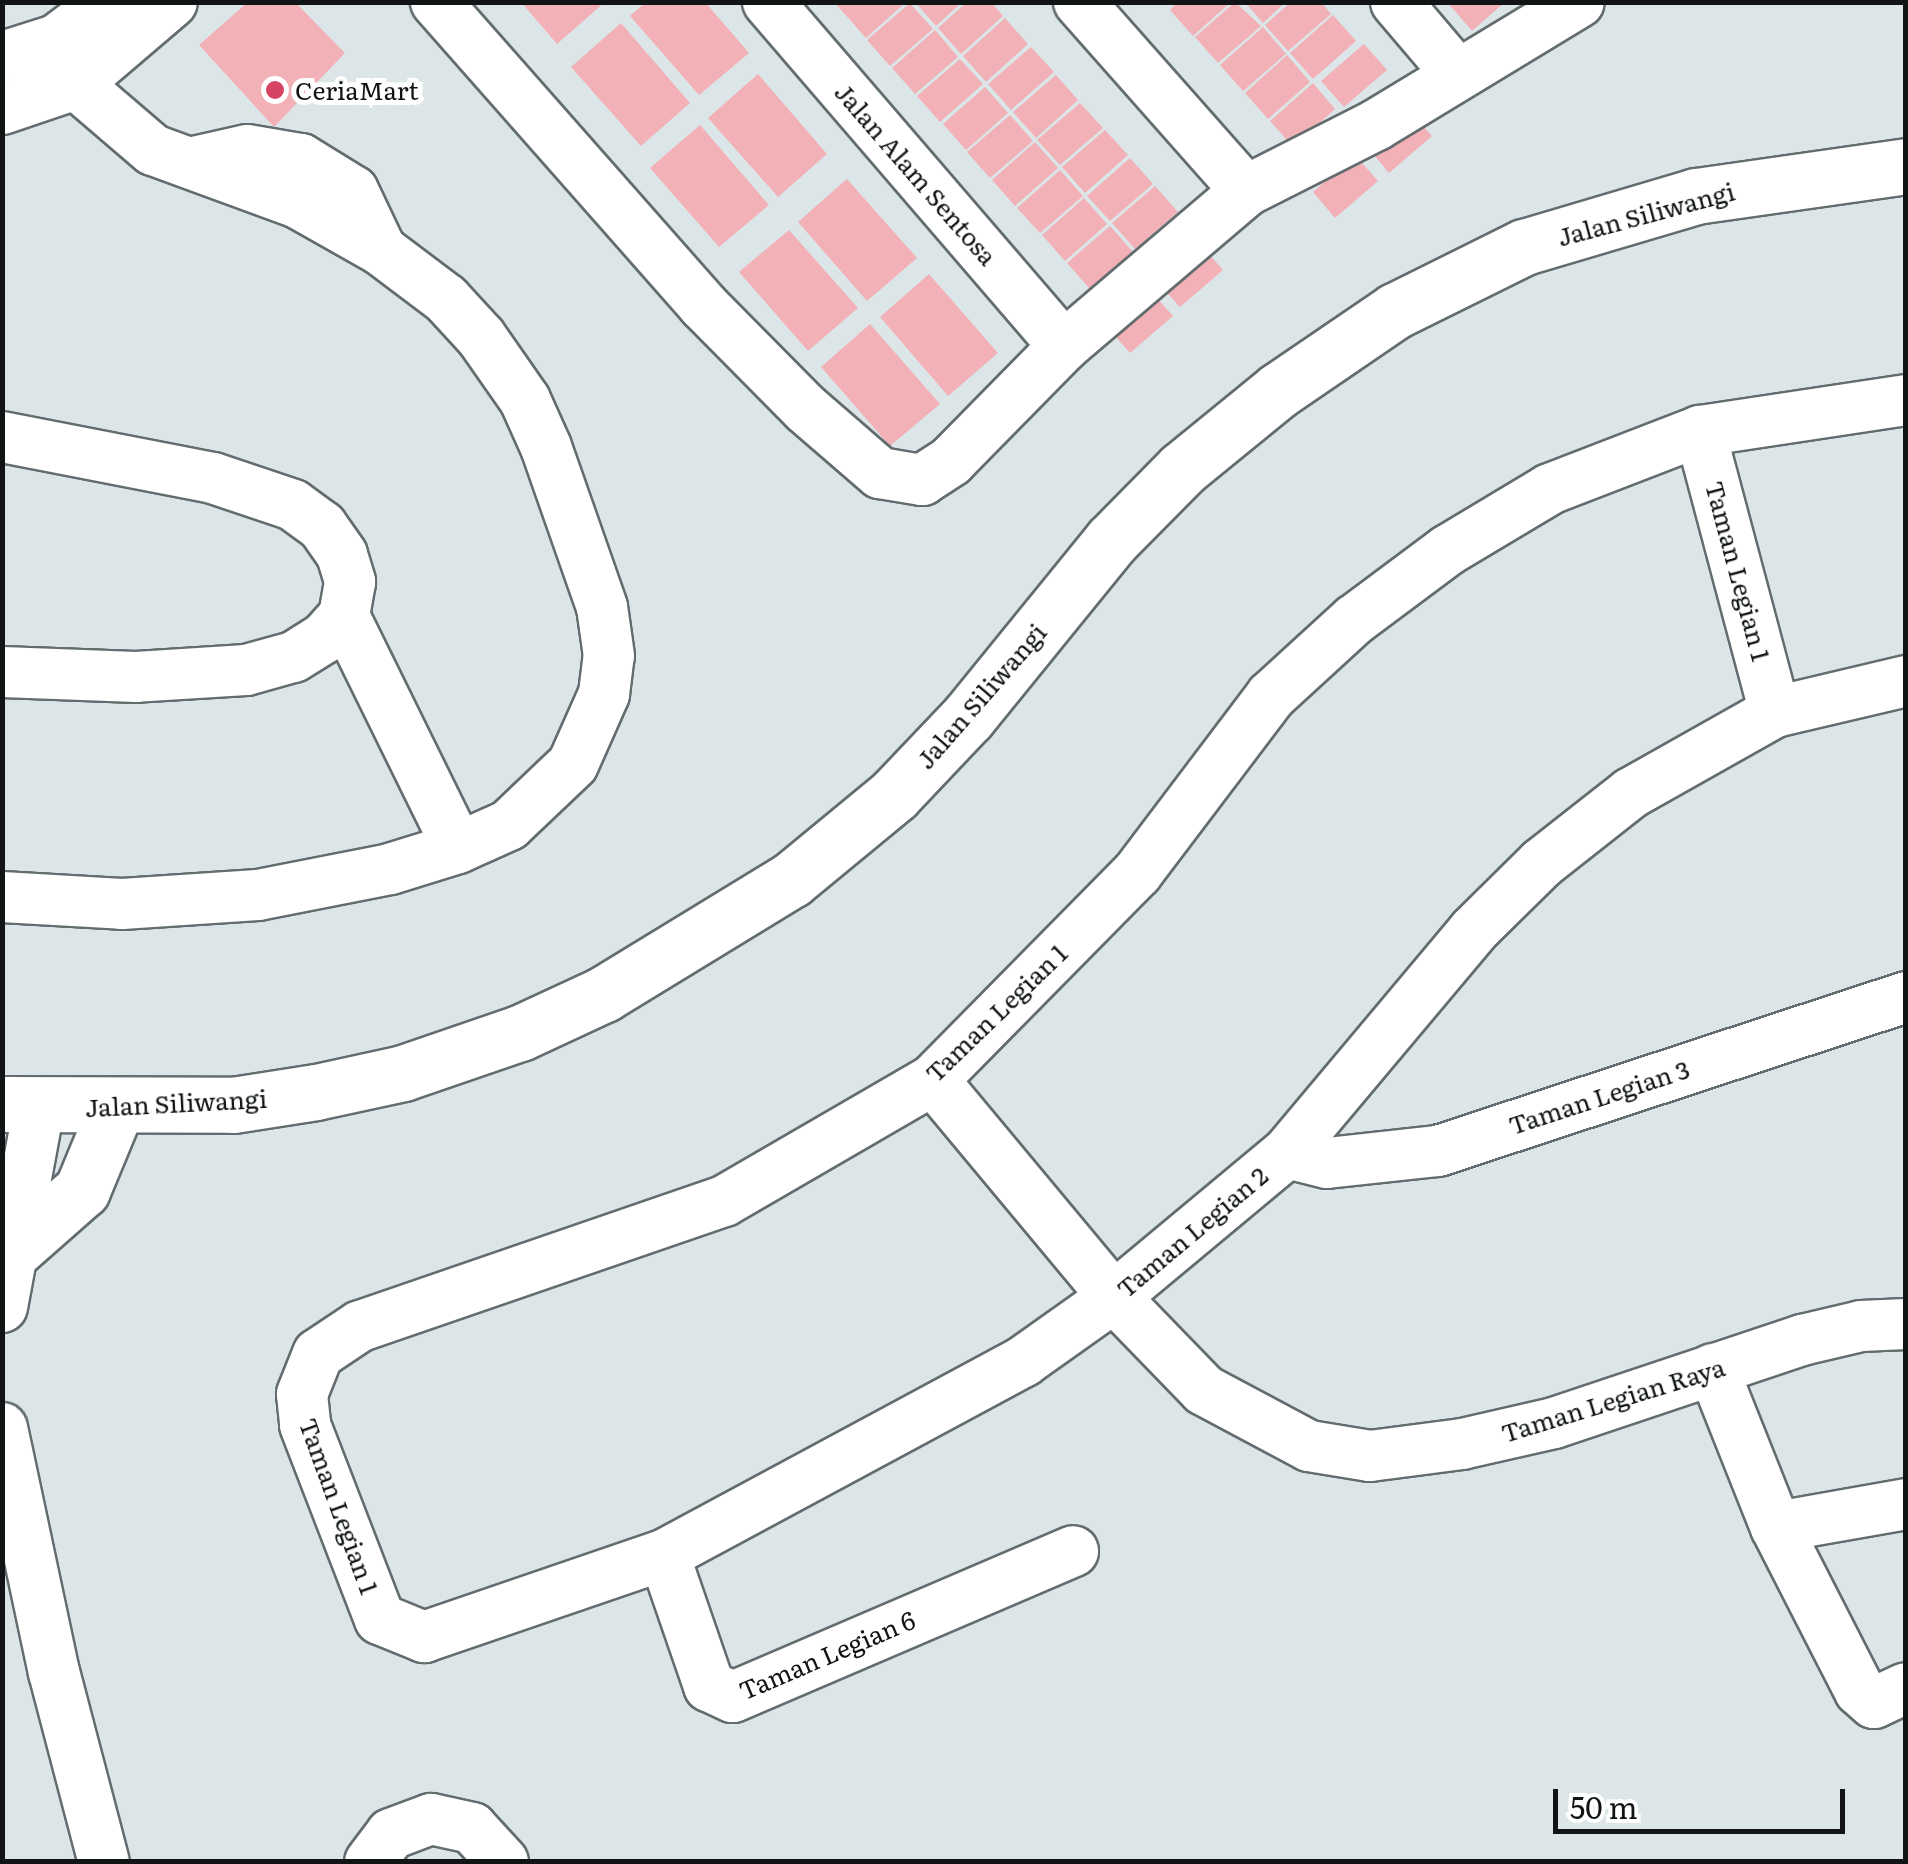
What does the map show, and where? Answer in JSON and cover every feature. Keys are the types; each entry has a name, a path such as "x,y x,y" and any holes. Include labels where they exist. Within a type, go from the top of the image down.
{"main road":[{"name":"Jalan Siliwangi","path":"21,1106 233,1105 403,1073 520,1034 604,994 791,880 894,794 968,717 1111,541 1182,469 1279,390 1395,311 1524,247 1696,196 1906,166"},
{"path":"16,1248 82,1190 116,1108"}],"street":[{"path":"2,57 56,40 107,2"},
{"path":"2,109 76,84 172,2"},
{"path":"436,2 703,305 880,473 922,480 951,461 1064,346 1246,191 1317,158 1578,2"},
{"name":"Jalan Alam Sentosa","path":"768,2 1064,346"},
{"path":"1079,2 1246,191"},
{"path":"1396,2 1457,74"},
{"path":"2,897 122,904 258,894 390,869 458,848 509,825 572,764 604,694 606,640 602,608 524,400 446,299 381,250 298,203 153,150 76,84 56,40"},
{"name":"Taman Legian 1","path":"380,1619 305,1425 302,1394 318,1354 360,1326 724,1201 934,1080 1137,873 1271,696 1354,620 1550,488 1700,430 1906,400"},
{"name":"Taman Legian 1","path":"1700,430 1775,712"},
{"path":"2,437 214,478 294,505 322,526 342,555 350,582 344,616 458,848"},
{"path":"2,672 136,677 246,670 294,658 344,616"},
{"name":"Taman Legian 2","path":"380,1619 424,1637 664,1555 942,1408 1114,1297 1288,1153 1473,932 1542,863 1686,756 1775,712 1906,680"},
{"name":"Taman Legian 3","path":"1288,1153 1328,1162 1438,1151 1906,997"},
{"name":"Taman Legian Raya","path":"934,1080 1114,1297 1204,1390 1251,1420 1308,1446 1370,1456 1554,1423 1713,1369 1861,1326 1906,1324"},
{"path":"2,1307 16,1248 21,1106"},
{"path":"1713,1369 1776,1527 1860,1691 1874,1703 1906,1688"},
{"path":"2,1428 54,1672 104,1862"},
{"path":"1776,1527 1906,1504"},
{"name":"Taman Legian 6","path":"664,1555 709,1686 733,1696 1073,1551"},
{"path":"370,1862 391,1834 430,1819 472,1828 503,1862"}],"building":[{"name":"CeriaMart","path":"248,2 295,2 345,53 274,127 199,45"},
{"path":"521,2 605,2 557,44"},
{"path":"646,2 705,2 749,53 699,95 630,16"},
{"path":"834,2 906,2 866,38"},
{"path":"915,2 962,2 936,26"},
{"path":"967,2 991,2 1003,16 961,54 938,28"},
{"path":"1178,2 1231,2 1193,36 1170,10"},
{"path":"1235,2 1261,26 1218,63 1195,37"},
{"path":"1245,2 1286,2 1263,23"},
{"path":"1291,2 1321,2 1331,14 1288,51 1265,25"},
{"path":"1447,2 1505,2 1472,31"},
{"path":"910,3 933,29 890,66 867,40"},
{"path":"1333,15 1356,41 1313,79 1290,53"},
{"path":"1005,18 1028,44 986,82 963,56"},
{"path":"621,23 690,103 641,146 571,67"},
{"path":"1263,27 1286,54 1243,91 1220,65"},
{"path":"935,30 958,57 915,94 892,68"},
{"path":"1364,44 1387,70 1344,107 1321,81"},
{"path":"1031,47 1054,72 1011,110 988,84"},
{"path":"1287,55 1310,82 1268,119 1245,93"},
{"path":"960,59 983,84 940,122 917,96"},
{"path":"758,74 827,154 778,197 708,118"},
{"path":"1056,75 1078,100 1036,138 1013,112"},
{"path":"1313,83 1335,109 1293,147 1270,121"},
{"path":"985,87 1008,113 966,150 943,124"},
{"path":"1080,103 1103,128 1060,165 1037,140"},
{"path":"1409,110 1432,136 1389,173 1367,147"},
{"path":"1010,115 1033,141 990,178 967,152"},
{"path":"700,125 769,205 719,247 650,168"},
{"path":"1105,130 1128,155 1085,193 1062,167"},
{"path":"1035,142 1058,168 1015,206 992,180"},
{"path":"1355,155 1378,181 1335,218 1313,192"},
{"path":"1130,158 1153,184 1110,221 1087,196"},
{"path":"1060,170 1083,196 1040,233 1017,208"},
{"path":"847,179 917,258 867,301 798,222"},
{"path":"1155,186 1178,212 1135,249 1112,223"},
{"path":"1084,198 1107,224 1065,261 1042,235"},
{"path":"1110,226 1133,252 1090,289 1067,263"},
{"path":"789,230 858,308 808,351 739,272"},
{"path":"1200,244 1223,270 1180,307 1157,282"},
{"path":"929,274 998,353 948,396 880,317"},
{"path":"1150,290 1173,316 1130,353 1107,327"},
{"path":"870,324 940,404 890,446 821,367"}],"place":[{"name":"CeriaMart","path":"275,90"}]}
